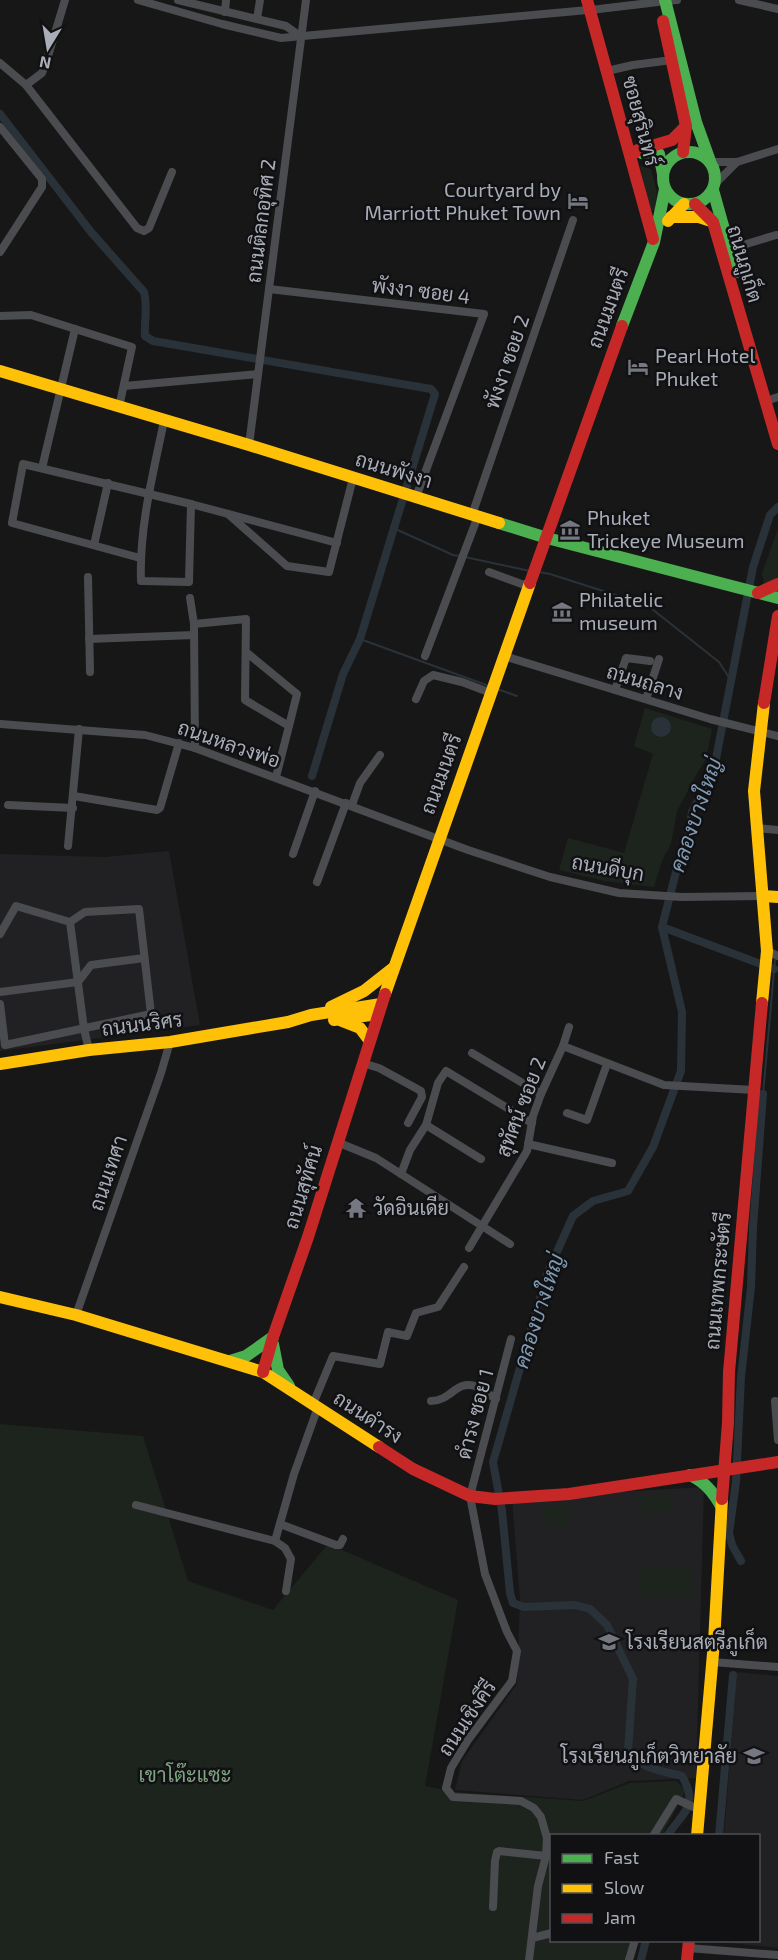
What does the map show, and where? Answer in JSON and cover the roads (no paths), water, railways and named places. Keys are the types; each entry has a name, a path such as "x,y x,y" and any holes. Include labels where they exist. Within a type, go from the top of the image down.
{"street":[{"path":"26,85 42,73 65,0"},
{"path":"138,0 157,3 281,38 589,5 677,0"},
{"path":"178,0 286,26 300,36"},
{"path":"225,12 226,0"},
{"path":"257,19 260,0"},
{"name":"ถนนติลกอุทิศ 2","path":"249,445 306,0"},
{"path":"739,0 778,9"},
{"path":"662,1 686,126 683,152"},
{"path":"662,1 696,122 715,170 714,187"},
{"name":"ซอยสุรินทร์","path":"589,5 654,242"},
{"path":"608,71 672,60"},
{"path":"0,63 26,85 137,228 144,231 149,228 172,172"},
{"path":"631,155 638,150 672,140 686,126"},
{"path":"0,127 42,179 42,187 0,252"},
{"path":"672,140 683,152"},
{"path":"663,174 666,165 673,157 683,152 700,154 710,162 737,162 778,148"},
{"path":"631,155 651,152 659,154 665,189 675,200 690,204 705,199 737,162"},
{"name":"ถนนภูเก็ต","path":"714,187 730,249 735,287"},
{"name":"ถนนมนตรี","path":"380,1009 596,396 654,242 665,189"},
{"name":"ถนนมนตรี","path":"654,242 671,217 690,204"},
{"name":"ถนนภูเก็ต","path":"690,204 712,222 778,418"},
{"path":"671,217 699,217 712,222"},
{"name":"พังงา ซอย 2","path":"425,656 465,553 475,516 573,220"},
{"path":"730,249 776,235"},
{"name":"พังงา ซอย 4","path":"268,289 484,315 416,497"},
{"path":"0,316 31,315 132,347 120,407"},
{"path":"42,468 75,328"},
{"path":"124,386 258,370"},
{"name":"ถนนพังงา","path":"0,371 249,445 567,544 778,598"},
{"name":"ถนนภูเก็ต","path":"772,399 777,436"},
{"path":"164,421 149,493 140,558 141,581 189,582 191,504"},
{"path":"140,558 12,523 23,464 225,512 337,543"},
{"path":"225,512 287,566 329,572 353,478"},
{"path":"94,545 108,483"},
{"path":"489,572 535,572 567,544"},
{"path":"88,578 90,672"},
{"path":"758,593 778,584"},
{"path":"190,598 194,624 195,747"},
{"path":"760,731 778,616"},
{"path":"194,624 246,619 245,700 289,726"},
{"path":"90,639 194,635"},
{"path":"246,652 297,694 276,777"},
{"name":"ถนนถลาง","path":"504,656 710,719 778,736"},
{"path":"615,690 626,658 655,660 646,699"},
{"path":"417,699 424,681 433,675 492,690"},
{"name":"ถนนหลวงพ่อ","path":"0,724 145,735 195,747 439,839"},
{"path":"68,846 79,729"},
{"name":"ถนนเทพกระษัตรี","path":"697,1834 712,1662 721,1506 732,1468 729,1372 765,971 770,954 762,896 754,791 760,731"},
{"path":"74,796 157,810 160,808 179,743"},
{"path":"317,882 349,804 360,783 380,755"},
{"path":"293,854 315,791"},
{"path":"8,805 72,808"},
{"path":"756,828 778,830"},
{"name":"ถนนดีบุก","path":"439,839 550,877 619,893 676,897 778,897"},
{"path":"0,934 16,906 70,922"},
{"path":"0,1004 5,1044 151,1014 139,909 85,912 70,922"},
{"path":"70,922 84,1029 89,1050"},
{"path":"0,992 78,982 91,965 144,958"},
{"path":"311,1016 349,1000 377,983 393,968"},
{"name":"ถนนนริศร","path":"0,1064 89,1050 170,1042 311,1016 380,1009"},
{"name":"ถนนนริศร","path":"288,1022 314,1023 380,1009"},
{"name":"ถนนสุทัศน์","path":"263,1372 380,1009"},
{"path":"335,1020 360,1028 369,1040"},
{"path":"563,1046 569,1027"},
{"name":"ถนนเทศา","path":"76,1315 170,1042"},
{"name":"สุทัศน์ ซอย 2","path":"469,1248 527,1151 532,1123 541,1094 563,1046 664,1085 754,1090"},
{"path":"472,1053 541,1094"},
{"path":"362,1063 379,1068 422,1091 422,1097 408,1124"},
{"path":"567,1113 587,1120 607,1064"},
{"path":"401,1174 410,1150 426,1125 438,1083 446,1071 532,1123"},
{"path":"426,1125 481,1159"},
{"path":"337,1142 376,1158 510,1244"},
{"path":"528,1144 612,1163"},
{"path":"275,1541 294,1474 333,1356 380,1365 388,1332 407,1336 416,1313 438,1307 464,1267"},
{"name":"ถนนดำรง","path":"0,1297 76,1315 263,1372 413,1469 470,1496 495,1499 569,1494 778,1462"},
{"path":"230,1362 246,1356 273,1337 278,1370 292,1390"},
{"name":"ดำรง ซอย 1","path":"470,1496 511,1339"},
{"path":"431,1401 446,1398 454,1390 464,1385 476,1386 496,1399"},
{"path":"775,1401 778,1440"},
{"path":"690,1475 704,1482 721,1506"},
{"name":"ถนนเชิงคีรี","path":"470,1496 485,1574 507,1632 517,1651 512,1680 468,1740 451,1768 446,1788 453,1797 521,1802 534,1808 541,1817 549,1855 538,1886 530,1960"},
{"path":"136,1505 275,1541 285,1548 291,1559 286,1591"},
{"path":"280,1524 336,1545 340,1545 343,1539"},
{"path":"712,1662 778,1667"},
{"path":"654,1834 676,1799 698,1810"},
{"path":"494,1907 497,1852 549,1855"},
{"path":"532,1938 550,1934"},
{"path":"629,1960 634,1942"},
{"path":"688,1950 754,1956 778,1954"}],"waterway":[{"path":"0,114 91,232 144,292 145,336 153,341 431,389 435,394 360,639 343,674 312,776"},
{"name":"คลองบางใหญ่","path":"669,1834 687,1808 689,1802 687,1786 682,1776 645,1766 628,1751 633,1679 607,1625 590,1609 575,1605 524,1607 513,1603 502,1511 493,1462 547,1274 573,1216 593,1201 628,1191 653,1147 681,1071 682,1012 662,927 677,868 686,850 692,812 714,769 753,567 770,515 778,507"},
{"path":"391,527 460,556"},
{"path":"465,557 530,571"},
{"path":"539,572 647,605 719,662 730,679"},
{"path":"360,639 489,686"},
{"path":"497,689 517,696"},
{"path":"662,927 774,969"},
{"path":"763,1094 775,960"},
{"path":"741,1561 732,1545 729,1533 736,1482 741,1377 751,1287 763,1094"},
{"path":"719,1834 733,1675"},
{"name":"คลองบางใหญ่","path":"641,1960 646,1942"}],"place":[{"name":"Courtyard by Marriott Phuket Town","path":"578,201"},
{"name":"Pearl Hotel Phuket","path":"638,367"},
{"name":"Phuket Trickeye Museum","path":"570,530"},
{"name":"Philatelic museum","path":"562,612"},
{"name":"วัดอินเดีย","path":"356,1208"},
{"name":"โรงเรียนสตรีภูเก็ต","path":"609,1642"},
{"name":"โรงเรียนภูเก็ตวิทยาลัย","path":"754,1756"}],"park label":[{"name":"เขาโต๊ะแซะ","path":"185,1775"}]}
